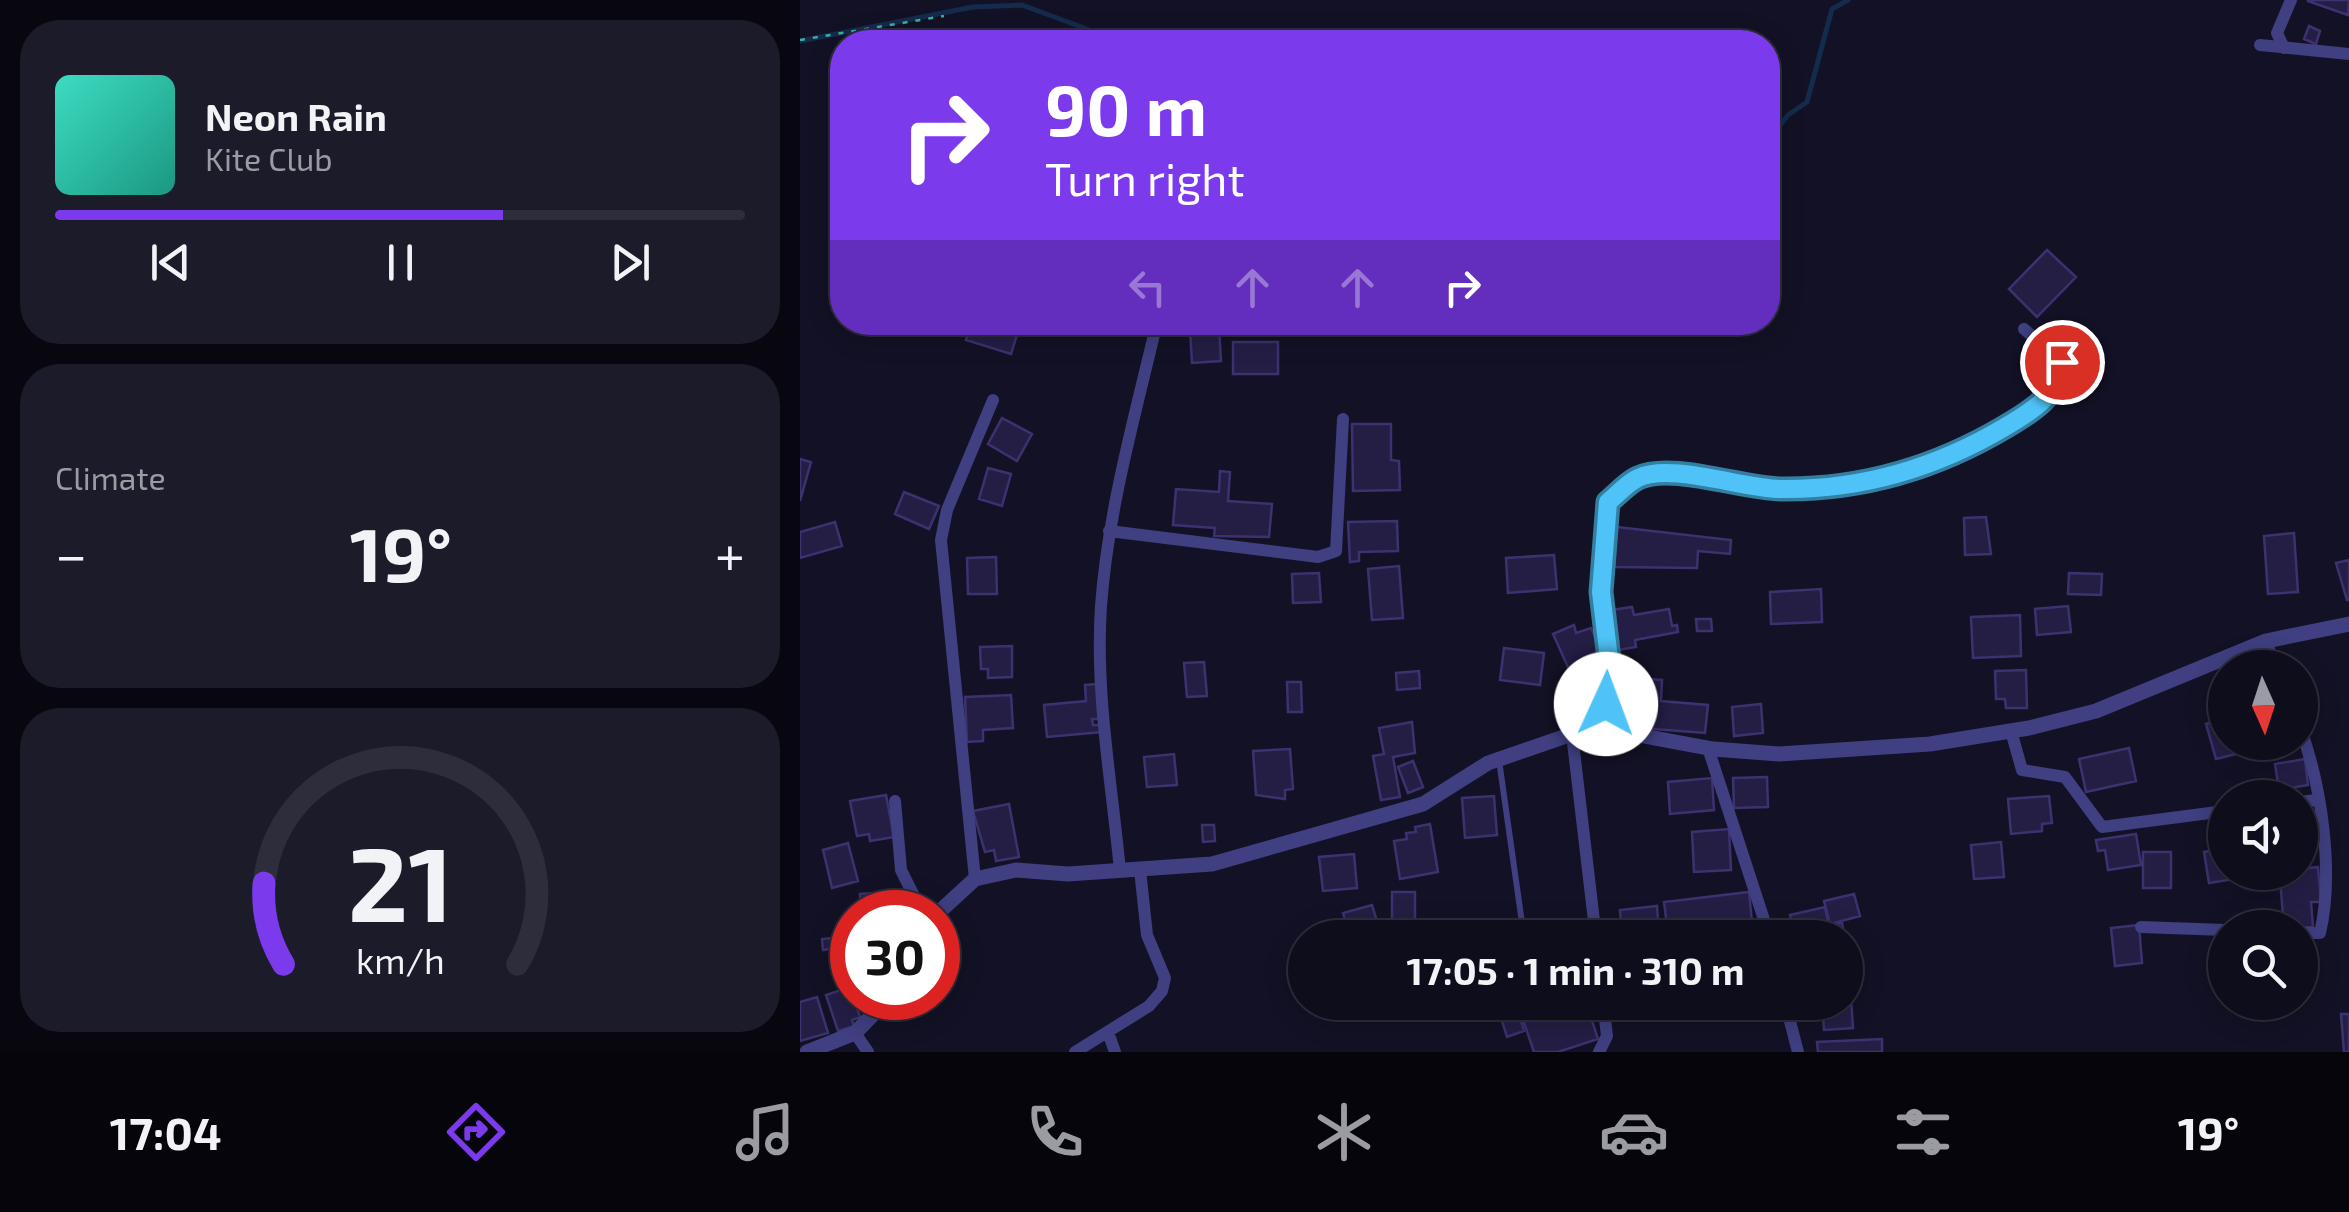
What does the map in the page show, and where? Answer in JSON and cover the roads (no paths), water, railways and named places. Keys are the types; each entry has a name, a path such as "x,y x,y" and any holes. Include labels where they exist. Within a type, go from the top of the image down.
{"street":[{"path":"2284,48 2277,34 2290,0"},
{"path":"2260,45 2349,54"},
{"path":"1602,732 1611,676 1601,592 1608,502 1638,478 1662,474 1780,490 1890,480 1966,451 2033,411 2059,384 2062,362 2024,329"},
{"path":"1120,871 1102,683 1101,609 1109,531 1153,335"},
{"path":"974,878 941,540 947,510 992,400"},
{"path":"1109,531 1318,557 1336,552 1343,419"},
{"path":"960,892 974,878 1016,870 1120,871 1212,864 1423,804 1499,758 1572,734 1602,732 1659,737 1708,748 1779,754 1843,753 2011,730 2096,711 2266,641 2349,624"},
{"path":"2266,641 2269,650"},
{"path":"2011,730 2022,770 2065,777 2102,826 2208,813"},
{"path":"1572,734 1594,920"},
{"path":"1708,748 1764,920"},
{"path":"895,801 901,870 911,890"},
{"path":"2318,813 2330,892 2318,934"},
{"path":"1075,1052 1149,1006 1162,990 1165,978 1147,935 1140,870"},
{"path":"2140,927 2208,929"},
{"path":"807,1052 855,1033 868,1020"},
{"path":"1599,1052 1606,1036 1605,1020"},
{"path":"1790,1020 1798,1052"},
{"path":"1108,1032 1115,1052"},
{"path":"855,1033 868,1052"}],"lane":[{"path":"1499,758 1522,920"}],"waterway":[{"path":"1780,125 1807,102 1832,9 1848,0"},
{"path":"856,30 973,7 1022,5 1090,30"},
{"path":"800,41 830,35"}]}
